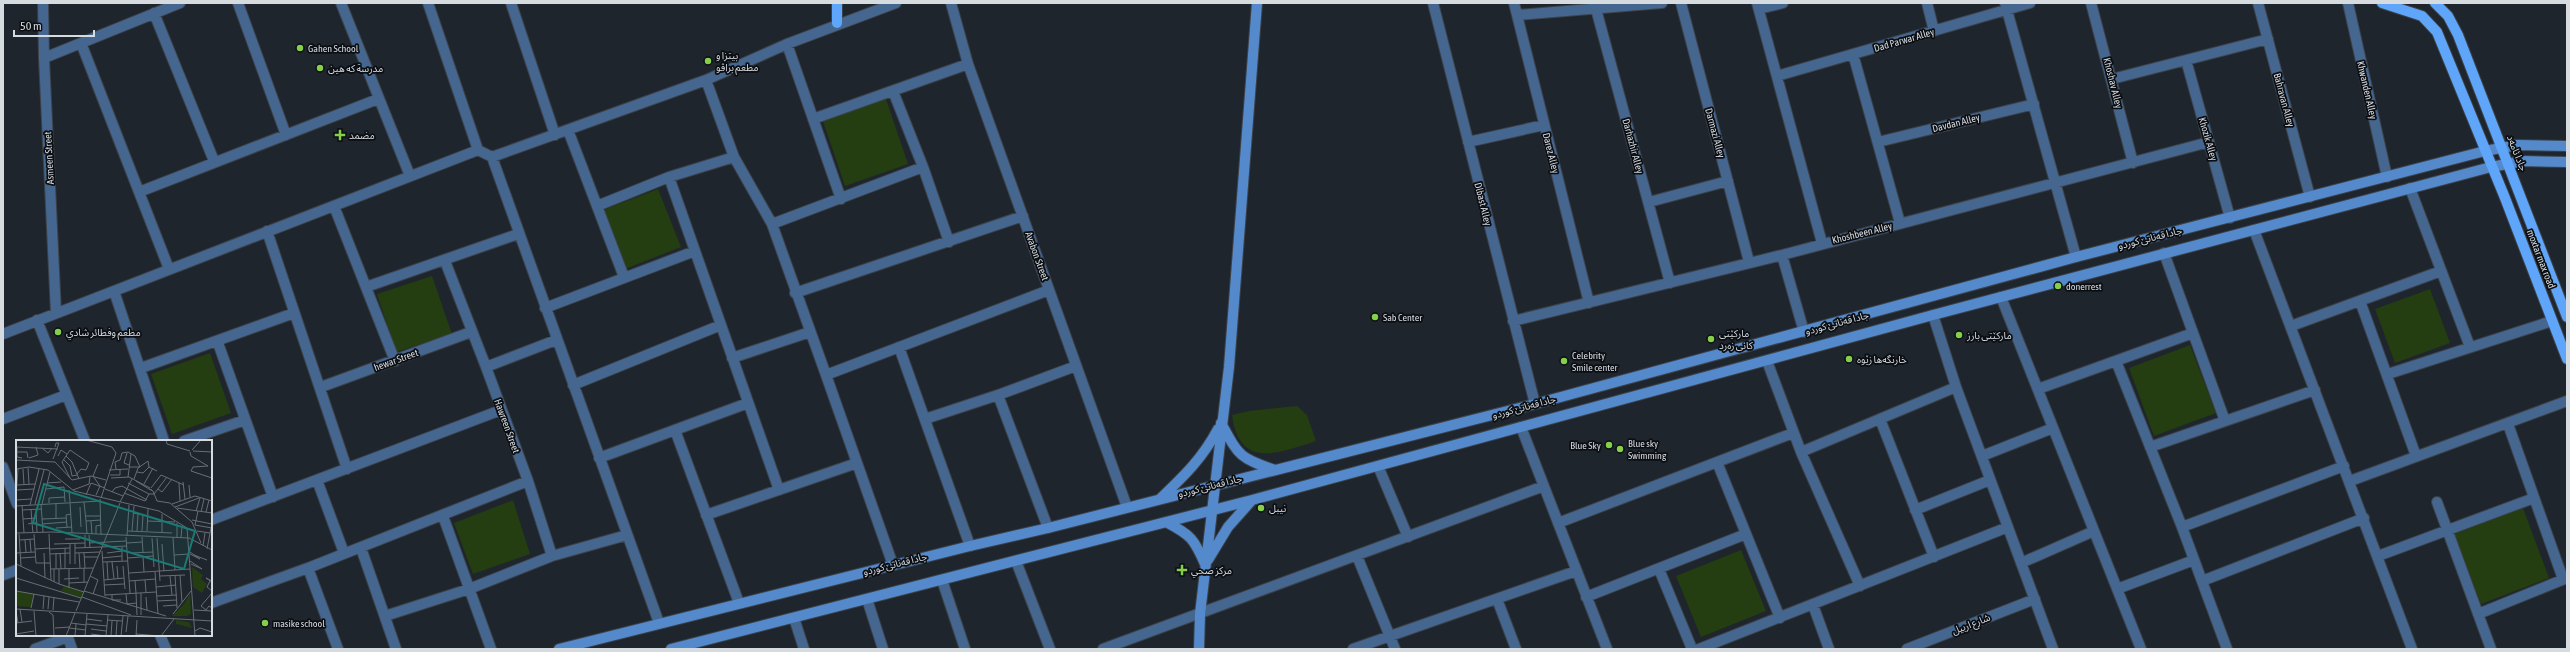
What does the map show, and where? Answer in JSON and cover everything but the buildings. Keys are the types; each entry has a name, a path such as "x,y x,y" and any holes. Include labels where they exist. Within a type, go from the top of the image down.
{"main road":[{"path":"837,3 837,23"},
{"path":"2382,3 2422,16 2434,28 2491,167"},
{"name":"جادا ئامەد","path":"2435,3 2448,16 2458,35 2509,163 2567,317"},
{"name":"moxtar max road","path":"2491,167 2567,359"}],"street":[{"name":"Asmeen Street","path":"43,3 44,58 56,313"},
{"path":"44,58 180,3"},
{"path":"238,3 286,134"},
{"path":"341,3 410,176"},
{"path":"428,3 478,150 492,158 556,340 659,623"},
{"path":"511,3 555,135"},
{"path":"492,158 706,80 837,23 896,3"},
{"name":"Avabon Street","path":"951,3 968,64 1127,507"},
{"path":"1199,649 1200,614 1205,565 1213,509 1221,423 1229,361 1257,3"},
{"name":"Dlbast Alley","path":"1433,3 1535,404"},
{"name":"Darez Alley","path":"1514,3 1589,303"},
{"path":"1516,15 1662,3"},
{"name":"Darmazi Alley","path":"1681,3 1749,262"},
{"path":"1783,3 1758,6 1822,244"},
{"path":"1927,3 1934,31"},
{"name":"Dad Parwar Alley","path":"1777,76 1934,31 2006,6 2030,3"},
{"name":"Khoshav Alley","path":"2091,3 2133,163"},
{"name":"Bahravan Alley","path":"2258,3 2310,197"},
{"name":"Khwanden Alley","path":"2348,3 2387,177"},
{"path":"2006,6 2076,257"},
{"name":"Darhazhir Alley","path":"1596,9 1670,283"},
{"path":"154,13 214,161"},
{"path":"2112,79 2268,39"},
{"path":"81,43 169,269"},
{"path":"787,44 841,199"},
{"path":"1853,54 1900,223"},
{"name":"Khozik Alley","path":"2186,60 2230,218"},
{"path":"813,118 968,64"},
{"path":"706,80 734,157 772,224 795,293 826,375 893,565"},
{"path":"893,91 923,167 949,242"},
{"path":"139,192 214,161 378,99"},
{"name":"Davdan Alley","path":"1878,142 2034,104"},
{"path":"1468,142 1544,125"},
{"path":"568,130 624,277"},
{"name":"Khoshbeen Alley","path":"1513,322 1782,255 2210,142"},
{"name":"جادا قەناتێ کوردو","path":"559,649 739,603 1048,528 1215,484 1275,471 1535,404 2076,257 2485,151 2517,145 2567,146"},
{"path":"3,334 478,150"},
{"path":"597,206 669,178 734,157"},
{"name":"جادا قەناتێ کوردو","path":"671,649 1252,500 1933,315 2491,167 2509,163 2531,161 2567,162"},
{"path":"772,224 923,167"},
{"path":"669,178 779,490"},
{"path":"1649,202 1728,181"},
{"path":"2410,188 2470,348"},
{"path":"334,206 394,361"},
{"path":"795,293 1023,216"},
{"path":"2254,230 2364,518 2412,649"},
{"path":"267,231 294,314 321,387 347,470"},
{"path":"366,287 518,234"},
{"path":"545,308 695,251"},
{"path":"2164,253 2225,421"},
{"path":"1782,255 1804,332"},
{"name":"Hawreen Street","path":"444,261 486,367 528,481 552,556"},
{"path":"2291,326 2441,271"},
{"path":"826,375 1049,290"},
{"path":"114,291 141,368 164,440"},
{"path":"2001,297 2141,649"},
{"path":"2360,301 2388,374 2416,456"},
{"path":"141,368 218,343 294,314"},
{"path":"1933,315 1956,387 2053,649"},
{"path":"37,320 85,440"},
{"path":"2388,374 2552,321"},
{"path":"573,385 721,325"},
{"name":"hewar Street","path":"321,387 471,332"},
{"path":"732,358 810,332"},
{"path":"2038,389 2193,333"},
{"path":"486,367 556,340"},
{"path":"218,343 273,497"},
{"path":"899,347 970,546"},
{"path":"1767,361 1793,433 1860,586"},
{"path":"2116,361 2182,527 2227,649"},
{"path":"924,419 998,395 1076,366"},
{"path":"1801,452 1956,387"},
{"path":"2150,447 2315,390"},
{"path":"3,419 66,395"},
{"path":"998,395 1048,528"},
{"path":"2350,481 2508,424 2567,400"},
{"path":"599,458 748,403"},
{"path":"212,520 347,470 501,410"},
{"path":"1880,419 1934,557"},
{"path":"187,440 246,420"},
{"path":"1221,423 1237,453 1248,461 1275,471"},
{"path":"1158,500 1207,450 1221,423"},
{"path":"2478,614 2565,578 2534,498 2508,424"},
{"path":"1521,427 1607,649"},
{"path":"1982,456 2053,428"},
{"path":"675,430 739,603"},
{"path":"1558,523 1793,433"},
{"path":"1717,462 1780,618"},
{"path":"706,515 857,463"},
{"path":"1378,466 1408,537"},
{"path":"2182,527 2344,466"},
{"path":"3,467 16,501"},
{"path":"317,480 344,554"},
{"path":"1915,510 1990,480"},
{"path":"212,603 361,548 528,481"},
{"path":"1104,649 1544,486"},
{"path":"2378,556 2534,498"},
{"path":"1205,565 1228,527 1252,500"},
{"path":"2437,502 2491,649"},
{"path":"443,516 491,649"},
{"path":"2202,581 2364,518"},
{"path":"1166,522 1182,530 1195,541 1205,565"},
{"path":"1699,649 2008,527"},
{"path":"2021,563 2094,531"},
{"path":"385,616 469,589 552,556 627,534"},
{"path":"1586,597 1746,534"},
{"path":"361,548 396,649"},
{"path":"1357,556 1395,649"},
{"path":"2117,589 2194,560"},
{"path":"1016,561 1050,649"},
{"path":"308,568 338,649"},
{"path":"1659,569 1692,649"},
{"path":"3,575 16,570"},
{"path":"1353,649 1576,571"},
{"path":"942,580 966,649"},
{"path":"867,599 884,649"},
{"path":"1497,599 1516,649"},
{"name":"شارع اربيل","path":"1907,649 2035,599"},
{"path":"1813,605 1829,649"},
{"path":"794,618 804,649"},
{"path":"36,649 67,636 72,649"},
{"path":"160,636 166,649"}],"green space":[{"path":"886,99 908,164 845,186 823,121"},
{"path":"658,189 681,247 625,269 603,210"},
{"path":"432,276 452,334 396,352 377,294"},
{"path":"2430,289 2450,343 2395,363 2375,309"},
{"path":"2190,345 2216,413 2154,436 2129,368"},
{"path":"210,353 231,413 172,434 151,374"},
{"path":"1297,406 1307,415 1316,441 1275,453 1263,453 1252,451 1243,444 1236,432 1232,415 1249,411"},
{"path":"513,500 530,554 473,574 454,523"},
{"path":"2523,508 2549,578 2481,604 2454,534"},
{"path":"1741,550 1766,611 1701,637 1676,576"}],"place":[{"name":"Gahen School","path":"300,48"},
{"name":"بيتزا و مطعم براڤو","path":"708,61"},
{"name":"مدرسة كه هين","path":"320,68"},
{"name":"مضمد","path":"340,135"},
{"name":"donerrest","path":"2058,286"},
{"name":"Sab Center","path":"1375,317"},
{"name":"مطعم وفطائر شادي","path":"58,332"},
{"name":"مارکێتی بارز","path":"1959,335"},
{"name":"مارکێتی کانی زەرد","path":"1711,339"},
{"name":"خارنگەها زێوە","path":"1849,359"},
{"name":"Celebrity Smile center","path":"1564,361"},
{"name":"Blue Sky","path":"1609,445"},
{"name":"Blue sky Swimming","path":"1620,449"},
{"name":"نيبل","path":"1261,508"},
{"name":"مركز صحي","path":"1182,570"},
{"name":"masike school","path":"265,623"}]}
